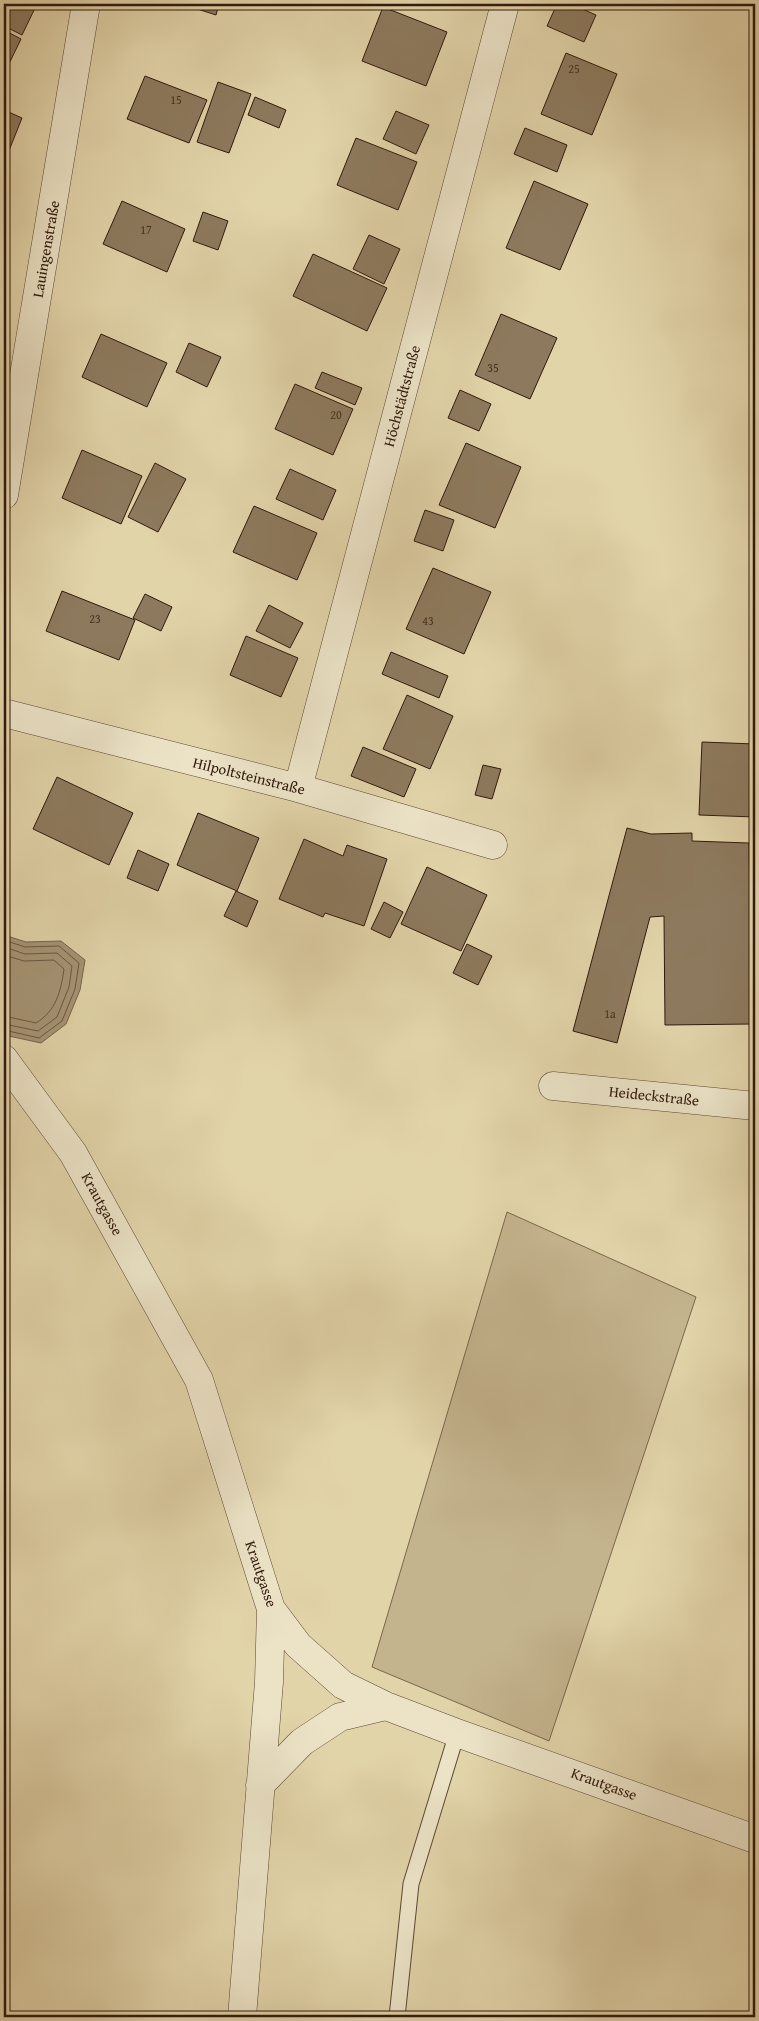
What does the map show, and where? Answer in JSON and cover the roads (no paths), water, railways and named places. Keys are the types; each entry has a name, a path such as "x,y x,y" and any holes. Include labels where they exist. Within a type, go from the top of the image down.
{"street":[{"name":"Lauingenstraße","path":"4,495 86,4"},
{"name":"Höchstädtstraße","path":"298,788 505,4"},
{"name":"Hilpoltsteinstraße","path":"4,713 298,788 492,845"},
{"name":"Krautgasse","path":"4,1059 73,1153 199,1380 271,1609 298,1645 343,1684 386,1706 457,1733 755,1838"},
{"name":"Heideckstraße","path":"553,1086 755,1106"},
{"path":"242,2017 269,1682 271,1609"},
{"path":"260,1785 302,1742 340,1717 386,1706"}],"lane":[{"path":"397,2017 411,1884 457,1733"}],"water":[{"path":"4,935 26,942 61,941 85,960 80,990 66,1024 41,1043 4,1035"}]}
